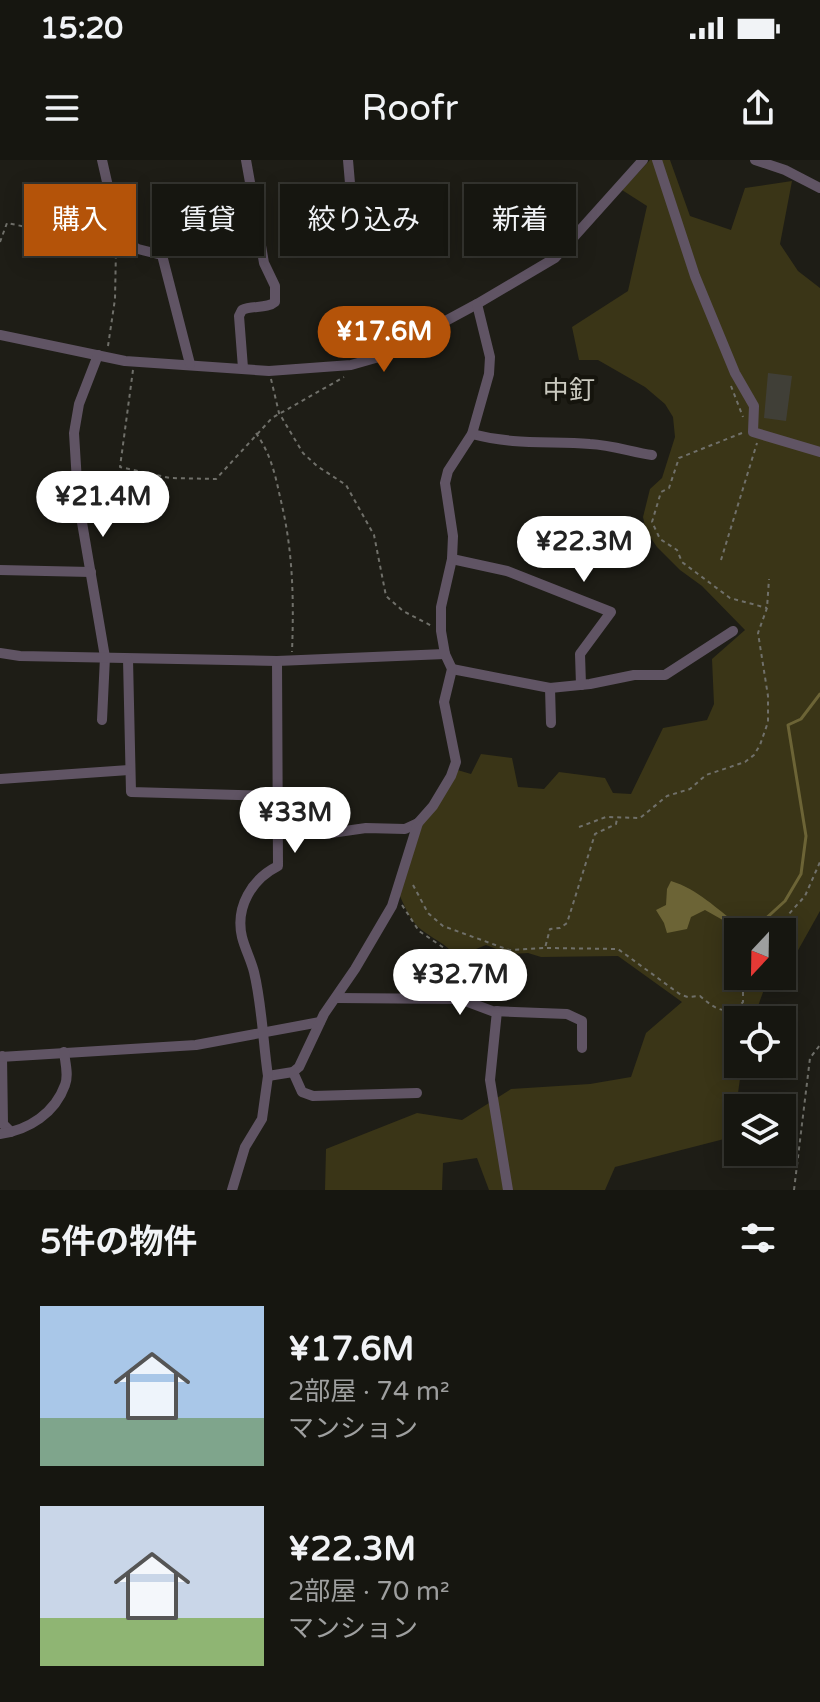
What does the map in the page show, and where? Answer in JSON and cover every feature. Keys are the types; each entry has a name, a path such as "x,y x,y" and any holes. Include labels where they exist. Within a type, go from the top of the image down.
{"street":[{"path":"102,160 120,239 152,252"},
{"path":"246,160 250,184"},
{"path":"348,160 350,184"},
{"path":"0,335 134,361 269,371 363,363 477,304 555,258 643,160"},
{"path":"657,160 695,276 735,373 754,406 753,432 820,452"},
{"path":"755,160 785,170 820,188"},
{"path":"162,256 190,364"},
{"path":"243,368 239,316 248,307 271,306 275,302 275,286 263,256"},
{"path":"278,832 324,834 366,828 405,829 418,823 433,806 451,776 456,762 444,702 452,669 445,654 441,631 441,607 452,559 453,536 445,483 448,471 472,434 489,374 490,357 477,304"},
{"path":"102,356 79,404 74,433 78,499 105,657 102,720"},
{"path":"472,434 530,444 593,444 652,455"},
{"path":"452,559 507,571 611,612 580,654 581,685"},
{"path":"0,570 91,572"},
{"path":"452,669 550,688 634,675 665,675 733,631"},
{"path":"0,653 20,656 277,661 445,654"},
{"path":"128,659 131,792 278,796"},
{"path":"232,1190 245,1147 262,1119 268,1076 254,971 241,935 240,916 246,895 263,874 278,866 277,661"},
{"path":"550,688 551,723"},
{"path":"0,779 129,770"},
{"path":"268,1076 293,1072 299,1067 320,1022 385,919 397,893 418,823"},
{"path":"337,998 460,999 497,1011 567,1014 582,1021 582,1048"},
{"path":"497,1011 490,1080 508,1190"},
{"path":"64,1052 67,1082 58,1097 30,1126 6,1133 3,1124 1,1056 64,1052 196,1045 320,1022"},
{"path":"293,1072 302,1092 313,1096 417,1093"}],"path":[{"path":"0,242 7,223 46,231 84,244 117,240 115,299 102,356"},
{"path":"134,361 120,467 170,478 216,479 256,433 279,413 343,377"},
{"path":"269,371 279,413 303,453 346,485 374,535 386,596 403,611 441,631"},
{"path":"746,431 679,458 669,488 661,492 652,522 660,539 677,550 682,562 730,598 767,608"},
{"path":"256,433 269,452 287,523 295,594 292,661"},
{"path":"721,560 757,443"},
{"path":"579,827 606,817 640,818 667,796 690,789 706,775 745,762 754,755 768,722 768,696 758,633 767,608 769,579"},
{"path":"545,948 550,929 567,923 595,834 616,824 618,817"},
{"path":"787,918 805,896 820,862"},
{"path":"413,885 428,913 443,926 509,950 618,949 681,995 700,996 709,1005 724,1011 735,1009 743,1002 743,990"},
{"path":"397,893 405,914 419,931 450,952 471,1002"},
{"path":"794,1190 810,1058 820,1045"}],"shaded area":[{"path":"650,160 670,160 690,216 731,230 745,188 792,181 780,244 798,271 820,288 820,911 796,954 796,918 724,918 724,990 764,990 758,1006 724,1006 724,1078 740,1078 738,1094 724,1094 724,1139 615,1167 605,1190 489,1190 477,1158 443,1163 442,1190 325,1190 326,1149 417,1113 462,1120 511,1089 590,1084 631,1077 646,1033 682,1002 618,956 541,957 528,953 509,954 486,945 456,957 415,923 398,892 416,831 454,769 471,774 481,754 512,758 518,787 544,789 559,772 605,778 613,793 631,794 663,728 707,720 714,704 712,659 745,630 702,586 657,547 646,531 643,517 650,489 662,478 675,437 673,417 665,404 645,387 598,360 579,360 572,327 628,291 647,206 622,190"},
{"path":"671,881 690,889 730,918 724,918 724,921 705,910 691,917 687,929 667,933 656,910 666,905"}],"building":[{"path":"768,373 792,376 786,421 764,418"}],"waterway":[{"path":"766,918 785,901 801,874 806,836 788,725 801,719 820,694"}],"district":[{"name":"中釘","path":"569,390"}]}
